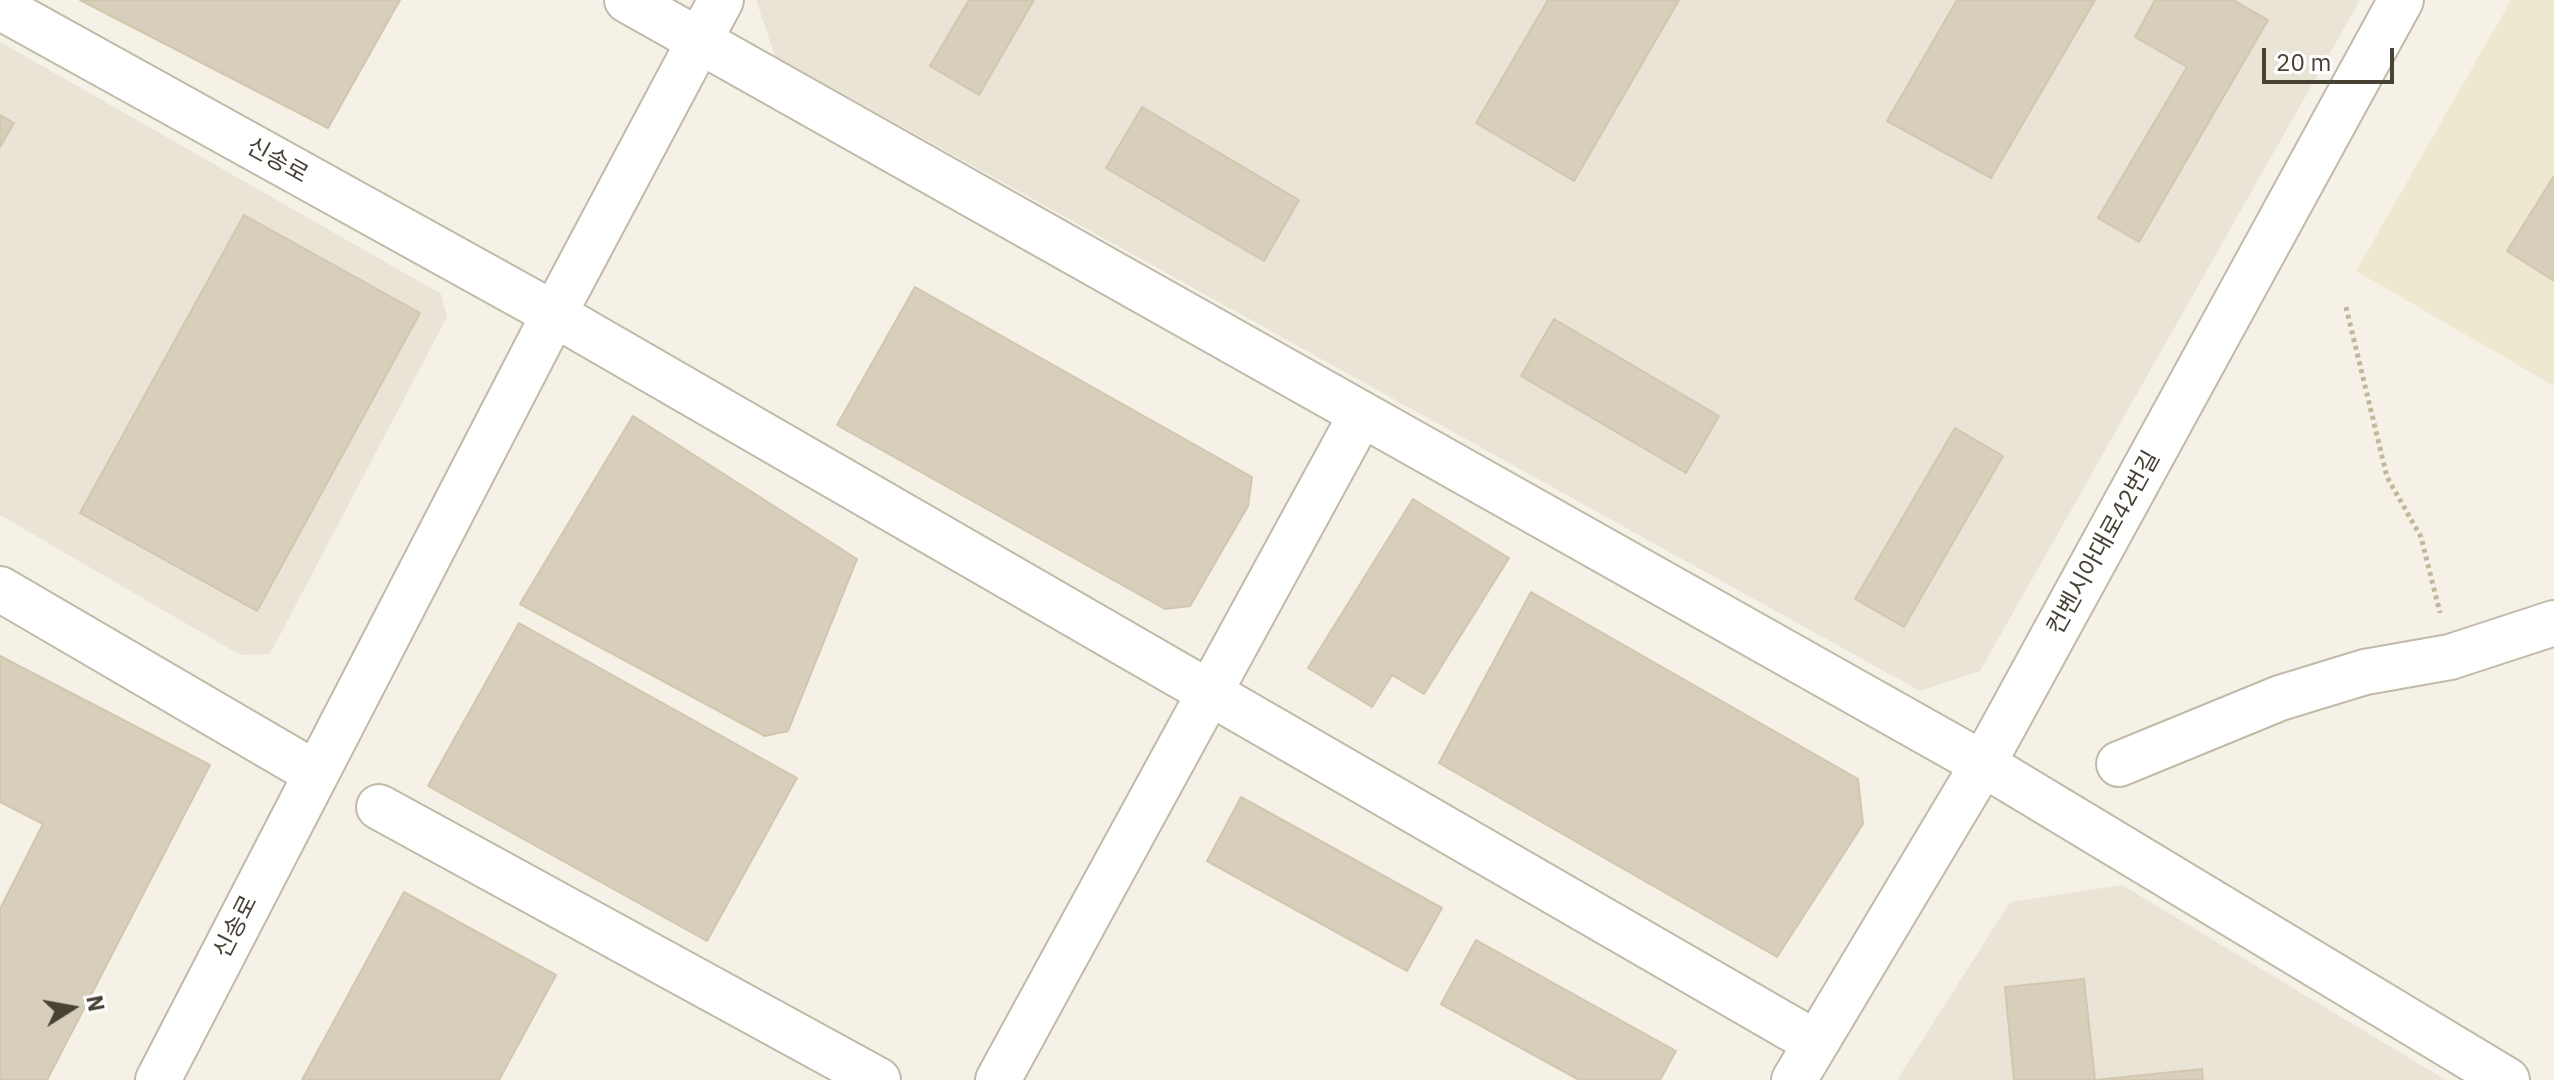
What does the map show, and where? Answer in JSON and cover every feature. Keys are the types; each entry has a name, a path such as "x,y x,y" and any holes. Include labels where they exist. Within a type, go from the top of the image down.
{"street":[{"path":"627,0 1983,764 2507,1080"},
{"name":"신송로","path":"158,1080 554,314 721,0"},
{"name":"컨벤시아대로42번길","path":"1794,1080 1983,764 2401,0"},
{"name":"신송로","path":"0,7 554,314"},
{"path":"554,314 1816,1043"},
{"path":"998,1080 1361,415"},
{"path":"0,589 315,773"},
{"path":"2119,764 2280,698 2365,672 2450,657 2554,623"},
{"path":"379,807 878,1080"}],"path":[{"path":"2346,307 2387,477 2421,537 2430,573"}],"shaded area":[{"path":"756,0 2360,0 1980,671 1920,691 775,56"},
{"path":"2511,0 2554,0 2554,386 2356,271"},
{"path":"0,42 441,294 447,317 270,654 240,655 0,515"},
{"path":"2122,885 2446,1080 1897,1080 2010,902"}],"building":[{"path":"80,0 400,0 328,128"},
{"path":"969,0 1034,0 979,95 930,66"},
{"path":"1548,0 1679,0 1574,181 1476,123"},
{"path":"1957,0 2095,0 1991,178 1887,121"},
{"path":"2155,0 2233,0 2268,20 2139,242 2098,218 2187,67 2135,37"},
{"path":"1142,107 1299,200 1264,261 1106,168"},
{"path":"0,115 14,123 0,147"},
{"path":"2554,176 2554,281 2507,251"},
{"path":"244,215 420,313 257,611 80,513"},
{"path":"915,287 1252,477 1248,506 1190,606 1165,609 837,425"},
{"path":"1554,319 1719,416 1686,473 1521,376"},
{"path":"633,416 857,559 788,731 765,736 520,604"},
{"path":"1955,428 2003,456 1904,627 1855,599"},
{"path":"1413,499 1509,558 1424,694 1392,675 1372,707 1308,668"},
{"path":"1531,592 1858,779 1863,824 1777,957 1439,763"},
{"path":"519,623 797,778 707,941 428,786"},
{"path":"0,656 210,765 47,1080 0,1080 0,909 43,824 0,802"},
{"path":"1241,797 1442,908 1407,971 1207,861"},
{"path":"404,892 556,975 499,1080 302,1080"},
{"path":"1476,940 1676,1051 1660,1080 1579,1080 1441,1004"},
{"path":"2084,979 2095,1080 2014,1080 2005,987"},
{"path":"2202,1069 2203,1080 2095,1080"}]}
